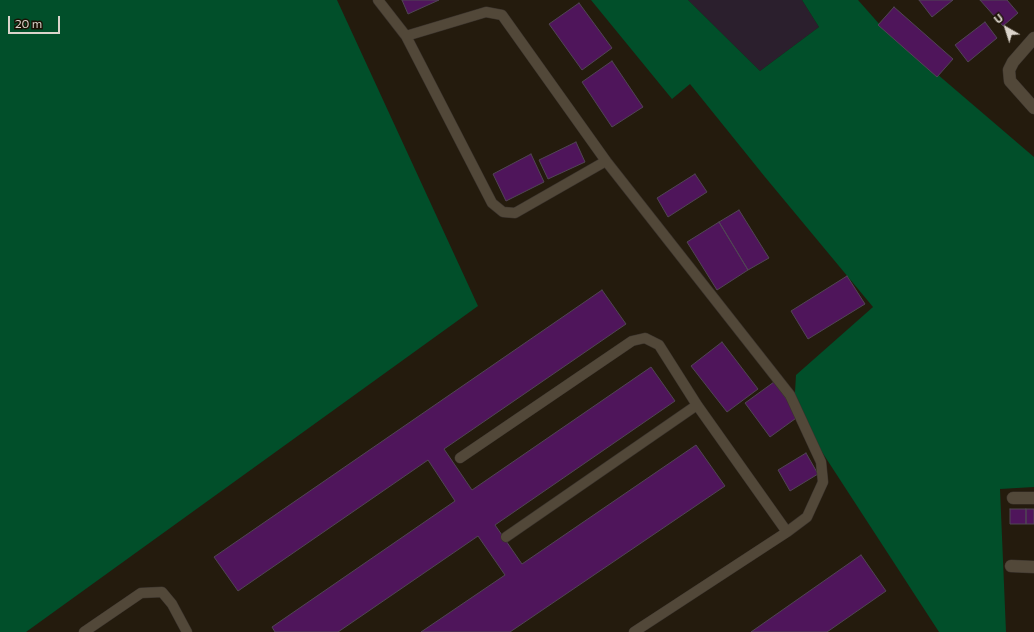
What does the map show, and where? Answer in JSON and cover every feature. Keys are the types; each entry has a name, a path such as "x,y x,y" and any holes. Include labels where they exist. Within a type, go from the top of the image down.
{"street":[{"path":"1034,38 1009,70 1010,81 1034,108"},
{"path":"1013,498 1034,498"},
{"path":"1011,566 1034,567"}],"lane":[{"path":"378,0 406,36 492,203 503,212 515,213 606,161"},
{"path":"406,36 486,12 502,15 606,161 790,395 821,462 823,482 807,517 787,532 634,632"},
{"path":"460,458 632,341 645,338 659,345 697,405 787,532"},
{"path":"506,537 697,405"},
{"path":"84,632 142,593 162,592 172,604 187,632"}],"shaded area":[{"path":"688,0 802,0 819,27 760,71"}],"green space":[{"path":"0,0 337,0 478,306 26,632 0,632"},
{"path":"591,0 688,0 760,71 819,27 802,0 858,0 881,26 1034,157 1034,487 1000,489 1006,632 939,632 794,409 796,375 873,307 690,84 672,99"}],"building":[{"path":"402,0 439,0 408,14"},
{"path":"919,0 953,0 932,17"},
{"path":"980,0 1007,0 1018,13 1003,26"},
{"path":"579,3 612,48 582,70 549,24"},
{"path":"894,7 953,59 937,77 878,25"},
{"path":"985,22 997,38 968,62 955,45"},
{"path":"612,61 643,107 612,127 582,82"},
{"path":"576,142 585,162 548,179 539,160"},
{"path":"531,154 544,182 506,201 493,174"},
{"path":"695,174 707,192 668,217 657,198"},
{"path":"739,210 769,258 748,270 719,222"},
{"path":"719,222 748,270 717,290 687,242"},
{"path":"847,276 865,304 808,339 791,311"},
{"path":"602,290 626,324 444,449 472,490 651,367 675,401 495,525 522,564 696,445 725,486 510,632 421,632 505,575 478,536 338,632 275,632 272,627 455,501 428,460 238,591 214,557"},
{"path":"722,342 758,389 727,412 691,366"},
{"path":"774,382 799,416 770,437 745,403"},
{"path":"806,453 818,474 790,491 778,470"},
{"path":"1010,509 1026,509 1026,524 1010,524"},
{"path":"1026,509 1034,509 1034,524 1026,524"},
{"path":"861,555 886,591 827,632 751,632"}]}
